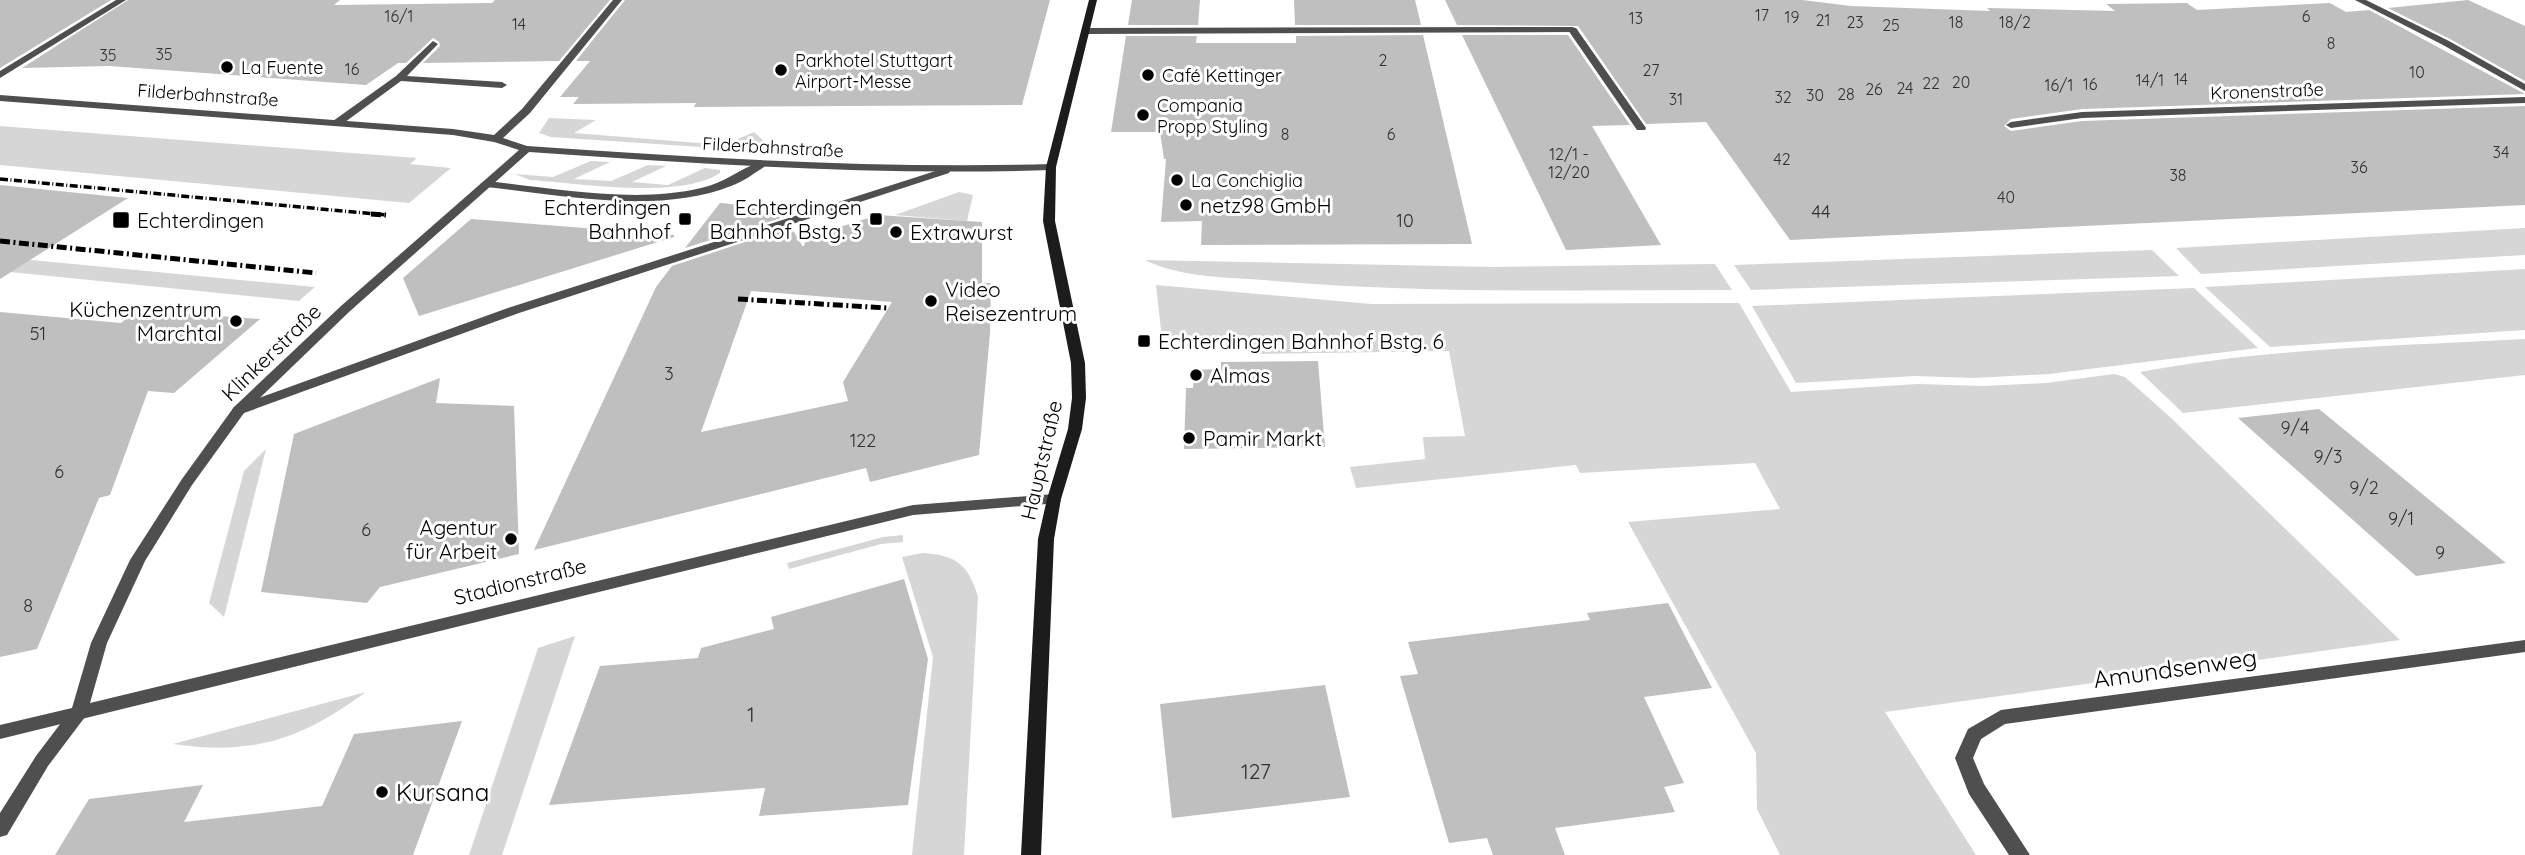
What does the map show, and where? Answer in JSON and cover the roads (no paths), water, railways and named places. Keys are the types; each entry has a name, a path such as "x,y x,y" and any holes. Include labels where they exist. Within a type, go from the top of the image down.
{"main road":[{"name":"Hauptstraße","path":"1031,855 1046,539 1054,499 1075,429 1079,398 1074,341 1049,221 1051,167 1093,0"}],"street":[{"path":"0,75 122,0"},
{"path":"496,139 526,111 618,0"},
{"path":"2359,0 2446,43 2525,88"},
{"path":"1086,31 1573,30 1641,128"},
{"path":"337,123 399,78 433,44"},
{"path":"399,78 502,85"},
{"name":"Filderbahnstraße","path":"0,98 453,132 496,139 526,149 760,165 945,171 1051,167"},
{"name":"Kronenstraße","path":"2011,125 2082,115 2525,100"},
{"name":"Klinkerstraße","path":"79,712 99,643 138,560 187,482 239,410 345,309 526,149"},
{"path":"486,184 656,198 696,193 728,184 760,165"},
{"path":"239,410 528,306 945,171"},
{"name":"Stadionstraße","path":"0,732 913,510 1054,499"},
{"name":"Amundsenweg","path":"2020,855 1976,788 1964,758 1974,734 2001,717 2525,646"},
{"path":"0,829 42,761 79,712"}],"railway":[{"path":"0,179 386,215 371,214"},
{"path":"0,241 316,273"},
{"path":"738,299 887,308"}],"place":[{"name":"La Fuente","path":"227,67"},
{"name":"Parkhotel Stuttgart Airport-Messe","path":"781,70"},
{"name":"Café Kettinger","path":"1148,75"},
{"name":"Compania Propp Styling","path":"1143,115"},
{"name":"La Conchiglia","path":"1177,180"},
{"name":"netz98 GmbH","path":"1186,205"},
{"name":"Echterdingen Bahnhof","path":"685,219"},
{"name":"Echterdingen Bahnhof Bstg. 3","path":"876,219"},
{"name":"Echterdingen","path":"121,220"},
{"name":"Extrawurst","path":"896,232"},
{"name":"Video Reisezentrum","path":"931,301"},
{"name":"Küchenzentrum Marchtal","path":"236,321"},
{"name":"Echterdingen Bahnhof Bstg. 6","path":"1144,341"},
{"name":"Almas","path":"1196,375"},
{"name":"Pamir Markt","path":"1189,438"},
{"name":"Agentur für Arbeit","path":"511,539"},
{"name":"Kursana","path":"382,792"}]}
